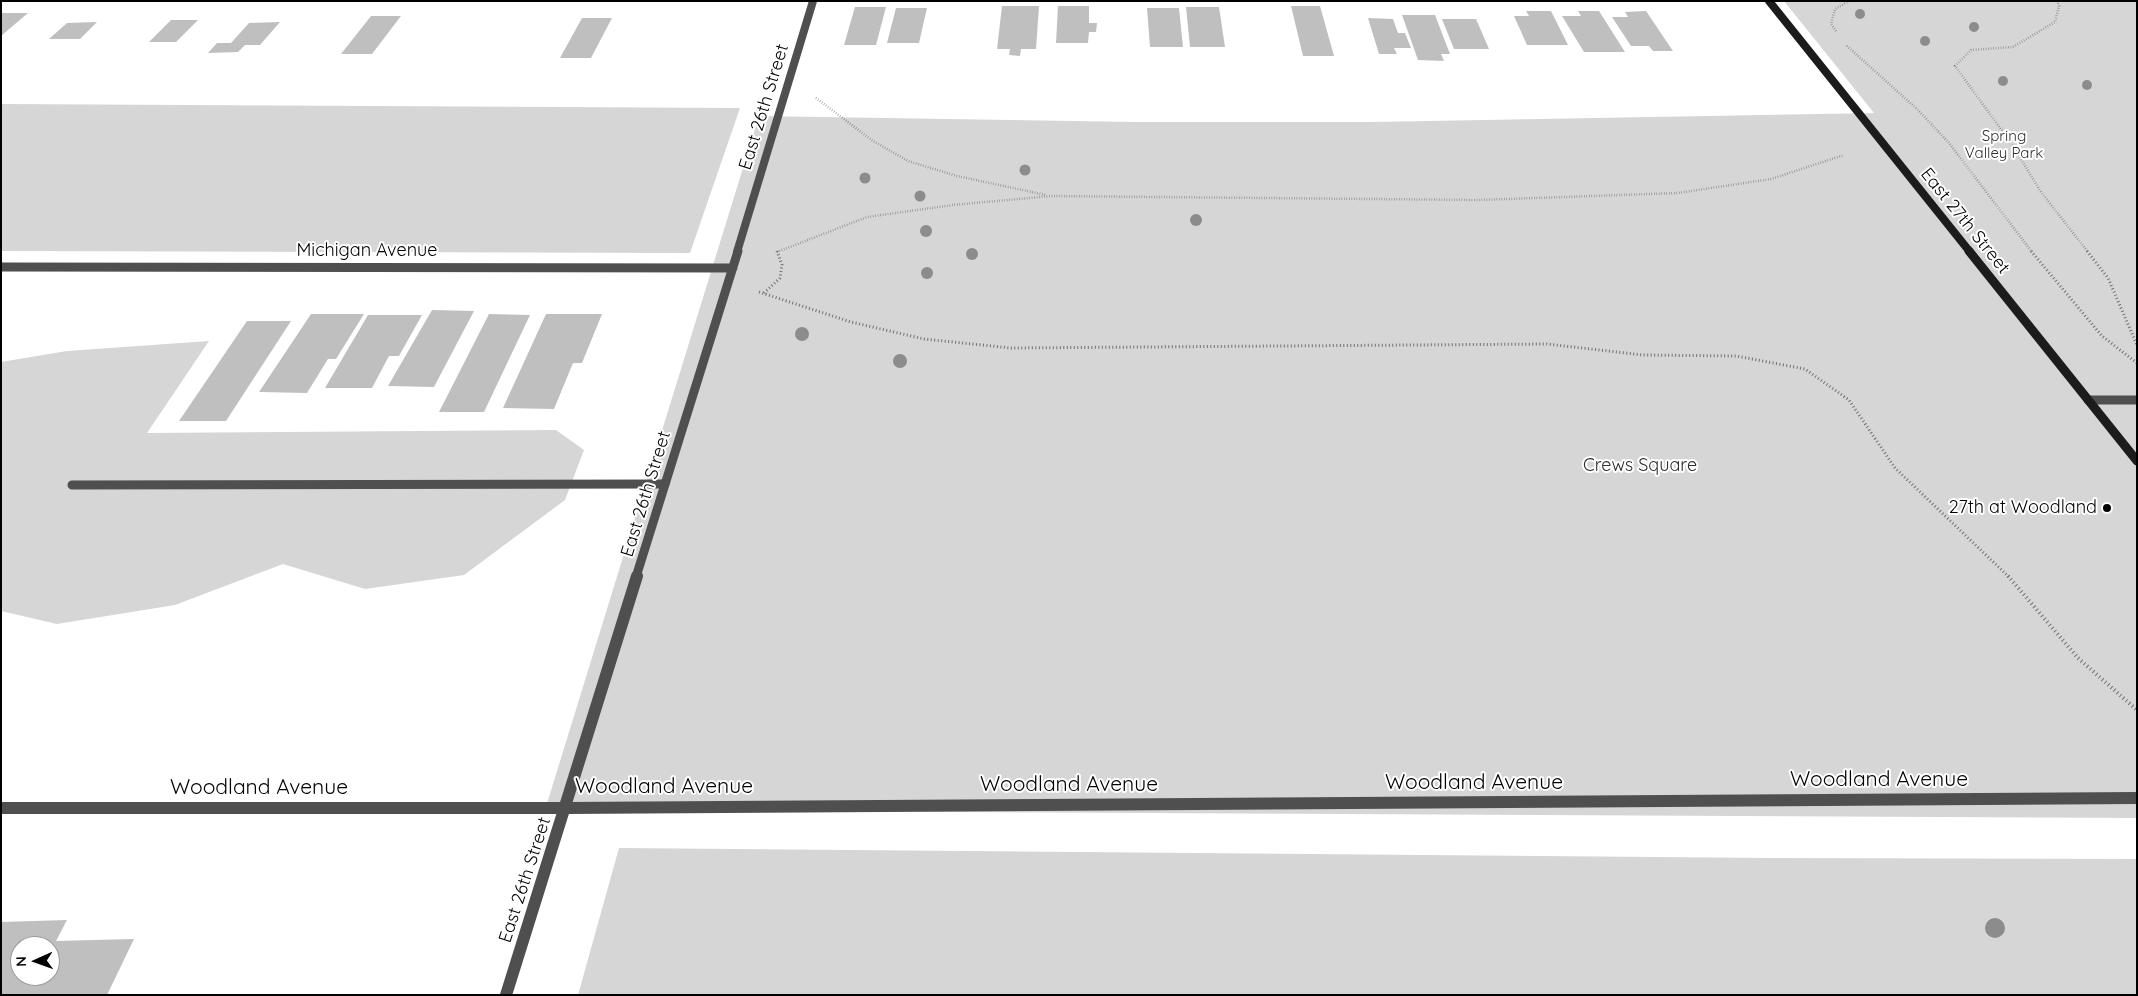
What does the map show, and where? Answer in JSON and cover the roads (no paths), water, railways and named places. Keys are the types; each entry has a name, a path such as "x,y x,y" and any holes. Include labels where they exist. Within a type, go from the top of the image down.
{"main road":[{"name":"East 27th Street","path":"1769,1 2137,461"}],"street":[{"name":"East 26th Street","path":"506,995 566,808 733,268 813,1"},
{"name":"Michigan Avenue","path":"1,267 733,268"},
{"path":"2088,400 2137,400"},
{"path":"72,486 665,484"},
{"name":"Woodland Avenue","path":"1,808 566,808 2137,798"}],"place":[{"name":"27th at Woodland","path":"2107,508"}],"park label":[{"name":"Spring Valley Park","path":"2004,144"},
{"name":"Crews Square","path":"1640,466"}]}
